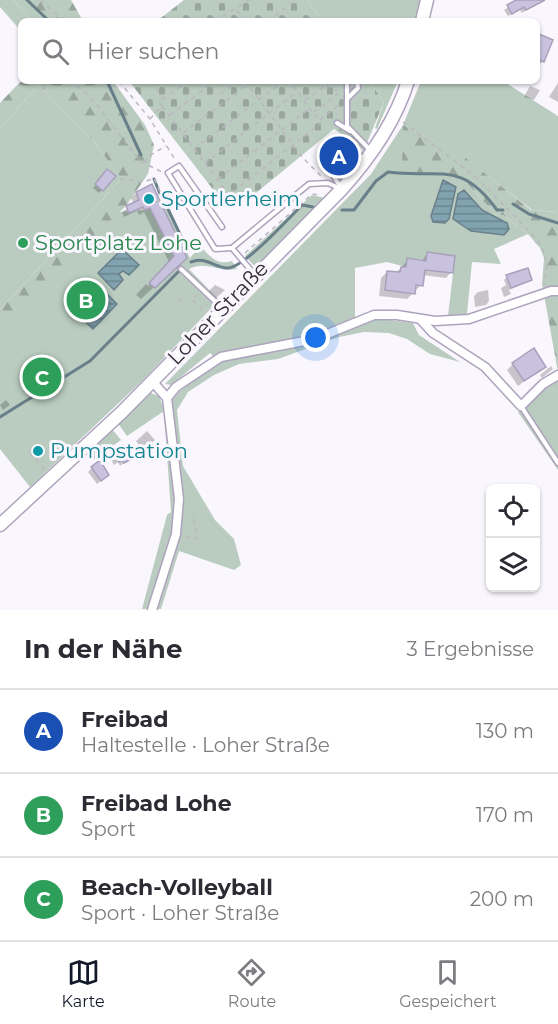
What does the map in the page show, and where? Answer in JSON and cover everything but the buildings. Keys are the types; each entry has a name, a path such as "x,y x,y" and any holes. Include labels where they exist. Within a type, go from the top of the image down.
{"street":[{"path":"423,18 426,0"},
{"name":"Loher Straße","path":"0,525 152,381 341,190 370,157 396,112 407,84"},
{"path":"167,398 176,387 221,357 315,339 374,315 398,315 421,320 468,319 555,291"},
{"path":"421,320 433,333 485,367 521,406 543,384 558,375"},
{"path":"152,381 167,398 179,498 176,534 152,610"}],"lane":[{"path":"347,84 348,126 370,157"},
{"path":"347,97 358,88 357,84"},
{"path":"337,123 353,134"},
{"path":"341,190 334,177 339,156 351,151 370,157"},
{"path":"222,227 179,166 166,173 215,249 232,248 309,184 328,183 341,190"},
{"path":"232,248 255,275"},
{"path":"181,269 222,308"},
{"path":"521,406 558,463"}],"path":[{"path":"41,0 60,18"},
{"path":"219,18 232,8 237,9 249,0"},
{"path":"272,18 296,0"},
{"path":"237,9 243,18"},
{"path":"42,90 50,84"},
{"path":"74,84 90,96 140,161 166,173"},
{"path":"121,84 150,119 179,166"},
{"path":"154,84 163,99"},
{"path":"184,84 159,102 229,195 321,123 320,121 347,97 325,86"},
{"path":"169,115 210,84"},
{"path":"221,94 235,84"},
{"path":"194,149 280,84"},
{"path":"291,84 320,121"},
{"path":"304,101 328,84"},
{"path":"183,133 247,85 294,145 328,183"},
{"path":"205,163 297,92"},
{"path":"313,112 340,92"},
{"path":"150,119 162,106"},
{"path":"217,180 310,108"},
{"path":"402,122 477,178 531,233 542,246 547,264 544,286 555,291"},
{"path":"145,164 149,156 166,146"},
{"path":"120,178 144,182 166,173"},
{"path":"154,178 163,199"},
{"path":"144,182 146,187"},
{"path":"156,201 163,199 173,202"},
{"path":"184,253 198,247"},
{"path":"202,290 192,300 202,309 212,299"},
{"path":"179,301 187,294"},
{"path":"30,453 51,478"},
{"path":"36,460 43,454"},
{"path":"176,534 197,539 193,513"}],"green space":[{"path":"0,0 13,0 30,18 18,18 18,28 0,7"},
{"path":"13,0 71,0 81,18 30,18"},
{"path":"184,0 307,0 321,18 161,18"},
{"path":"307,0 420,0 416,18 321,18"},
{"path":"18,84 115,84 145,125 154,145 148,174 126,206 0,325 0,310 121,179 95,143 38,85 0,129 0,103"},
{"path":"131,84 371,84 384,102 364,150 334,129 256,193 222,201"},
{"path":"371,84 397,84 377,129 375,128 384,102"},
{"path":"420,84 508,84 558,116 558,212 532,210 461,155 403,125"},
{"path":"38,85 95,143 121,179 0,310 0,129"},
{"path":"403,125 442,175 463,179 497,216 503,215 528,234 494,249 501,264 472,262 467,314 448,316 455,256 427,252 425,260 408,258 406,267 387,262 355,268 355,318 362,322 375,318 413,323 419,335 460,362 430,354 407,339 389,333 364,332 339,337 278,359 239,364 214,375 188,392 177,410 183,466 215,520 234,539 241,565 234,570 179,551 161,609 142,609 167,515 171,512 164,411 127,436 117,422 148,392 159,396 164,410 180,391 219,362 210,353 171,385 165,384 371,174"},
{"path":"403,125 462,155 531,210 558,212 558,372 542,284 544,258 540,248 528,234 503,215 497,216 463,179 416,172 402,163"},
{"path":"312,195 325,198 256,268 245,256"},
{"path":"163,202 190,258 200,246 218,261 232,261 237,269 202,266 189,269 219,300 145,378 30,487 0,449 0,320 118,212 144,210"},
{"path":"558,377 558,470 518,412 545,385"},
{"path":"111,428 121,440 93,460 86,452"}],"water":[{"path":"443,180 456,187 449,219 445,223 433,222 431,216"},
{"path":"464,190 482,210 507,223 509,229 504,235 471,231 453,219 458,194"},
{"path":"122,249 139,265 129,275 123,271 119,274 123,280 114,290 98,273"},
{"path":"101,288 117,304 93,329 71,308 75,297 87,301"}],"waterway":[{"path":"27,0 46,18"},
{"path":"108,84 141,155"},
{"path":"342,210 354,210 376,181 388,172 448,174 460,177 484,194 497,210 503,210"},
{"path":"154,179 160,194"},
{"path":"513,204 529,214 558,223"},
{"path":"191,262 201,260 227,268 234,266 266,242 302,205 313,207"},
{"path":"168,209 186,247"},
{"path":"0,417 90,361 179,271"}],"place":[{"name":"Freibad","path":"339,156"},
{"name":"Sportlerheim","path":"149,199"},
{"name":"Sportplatz Lohe","path":"23,243"},
{"name":"Freibad Lohe","path":"86,300"},
{"name":"Beach-Volleyball","path":"42,377"},
{"name":"Pumpstation","path":"38,451"}]}
